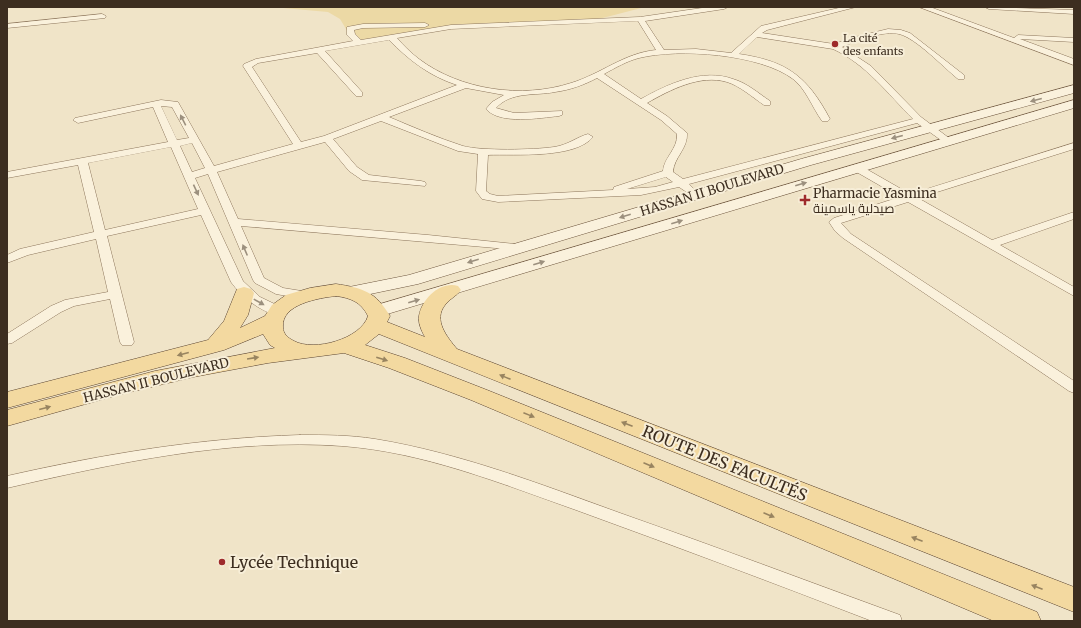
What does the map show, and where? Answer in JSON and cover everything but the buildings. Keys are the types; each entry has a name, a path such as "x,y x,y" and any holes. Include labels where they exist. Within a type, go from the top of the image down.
{"main road":[{"name":"HASSAN II BOULEVARD","path":"351,292 412,280 925,124 1074,89"},
{"name":"HASSAN II BOULEVARD","path":"377,319 451,290 1074,104"},
{"path":"336,290 351,292 372,303 377,319 359,340 345,346 326,351 306,351 290,347 279,341 272,332 275,316 289,302 304,295 336,290"},
{"path":"448,353 436,339 430,327 430,316 435,302 451,290"},
{"path":"216,345 241,311 244,292"},
{"name":"HASSAN II BOULEVARD","path":"7,400 216,345 252,332 275,316"},
{"name":"ROUTE DES FACULTÉS","path":"377,319 448,353 1074,600"},
{"path":"345,346 397,363 479,395 1026,621"},
{"name":"HASSAN II BOULEVARD","path":"7,418 183,371 226,362 306,351"}],"street":[{"path":"299,146 246,66 256,61 437,29 640,19 724,7"},
{"path":"732,56 755,34 764,28 852,7"},
{"path":"923,7 1074,62"},
{"path":"989,7 1074,12"},
{"path":"7,26 62,18 102,16"},
{"path":"640,19 661,52"},
{"path":"359,42 350,32 350,29 363,26 420,24 437,29"},
{"path":"835,46 850,40 899,31 912,38 961,77"},
{"path":"755,34 835,46 844,50 853,56 925,124 948,141"},
{"path":"1004,36 1074,40"},
{"path":"391,37 417,62 441,76 465,85 515,92 546,91 561,88 587,80 623,60 661,52 698,51 732,56 761,62 789,72 800,81 825,120"},
{"path":"1046,51 1074,45"},
{"path":"318,49 359,94"},
{"path":"597,74 664,118 682,133 684,141 681,148 669,163 668,173"},
{"path":"641,103 676,84 717,79 731,81 767,103"},
{"path":"190,176 327,138 465,85"},
{"path":"515,92 495,104 491,109 499,113 526,116 559,113"},
{"path":"156,104 237,282 244,292 275,316"},
{"path":"78,120 156,104 175,104 212,171 259,280 280,291 304,295"},
{"path":"382,118 462,149 483,152 555,150 577,144 588,137"},
{"path":"483,152 481,191 486,197 498,199 602,194 655,190 925,124"},
{"path":"327,138 353,169 366,178 421,184"},
{"path":"7,175 194,140"},
{"path":"1074,146 909,197 838,220 836,222 836,225 847,236 1074,388"},
{"path":"82,161 127,342"},
{"path":"856,168 1074,292"},
{"path":"668,173 694,194"},
{"path":"602,194 668,173"},
{"path":"7,259 24,252 206,211"},
{"path":"992,244 1074,215"},
{"path":"233,222 428,238 516,248"},
{"path":"7,340 56,309 70,303 116,294"},
{"path":"7,482 111,459 165,451 280,440 341,442 407,450 488,472 772,575 893,621"}],"sand":[{"path":"272,7 645,7 595,20 471,25 354,42 340,19 328,12"}],"place":[{"name":"La cité des enfants","path":"835,44"},
{"name":"Pharmacie Yasmina صيدلية ياسمينة","path":"805,200"},
{"name":"Lycée Technique","path":"222,562"}]}
